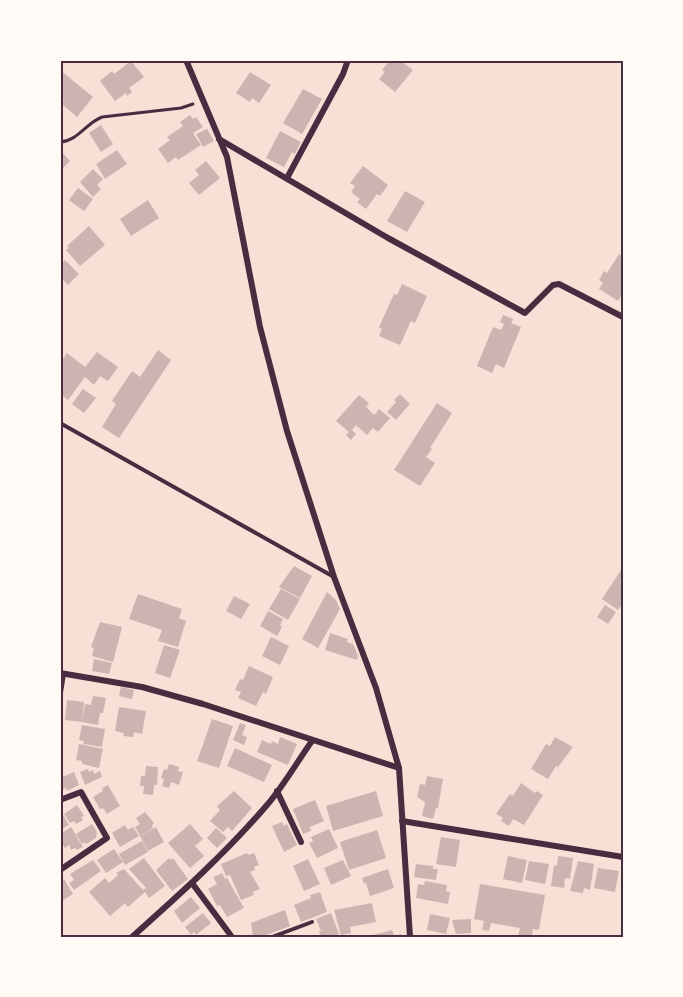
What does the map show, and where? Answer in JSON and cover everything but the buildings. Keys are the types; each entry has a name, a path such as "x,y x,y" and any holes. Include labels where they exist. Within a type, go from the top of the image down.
{"street":[{"path":"186,60 227,157 260,327 305,490 334,577 376,688 399,768 410,937"},
{"path":"287,178 343,74 348,60"},
{"path":"219,138 388,238 525,313 553,285 559,284 623,317"},
{"path":"62,673 142,687 203,704 399,768"},
{"path":"132,937 192,883 240,835 277,791 312,741"},
{"path":"277,791 301,842"},
{"path":"60,800 81,792 107,838 60,870"},
{"path":"402,821 623,857"},
{"path":"192,883 232,937"}],"lane":[{"path":"60,423 334,577"},
{"path":"60,699 62,673"},
{"path":"272,937 312,922"}],"path":[{"path":"60,142 74,138 94,120 102,117 181,108 202,101"}]}
